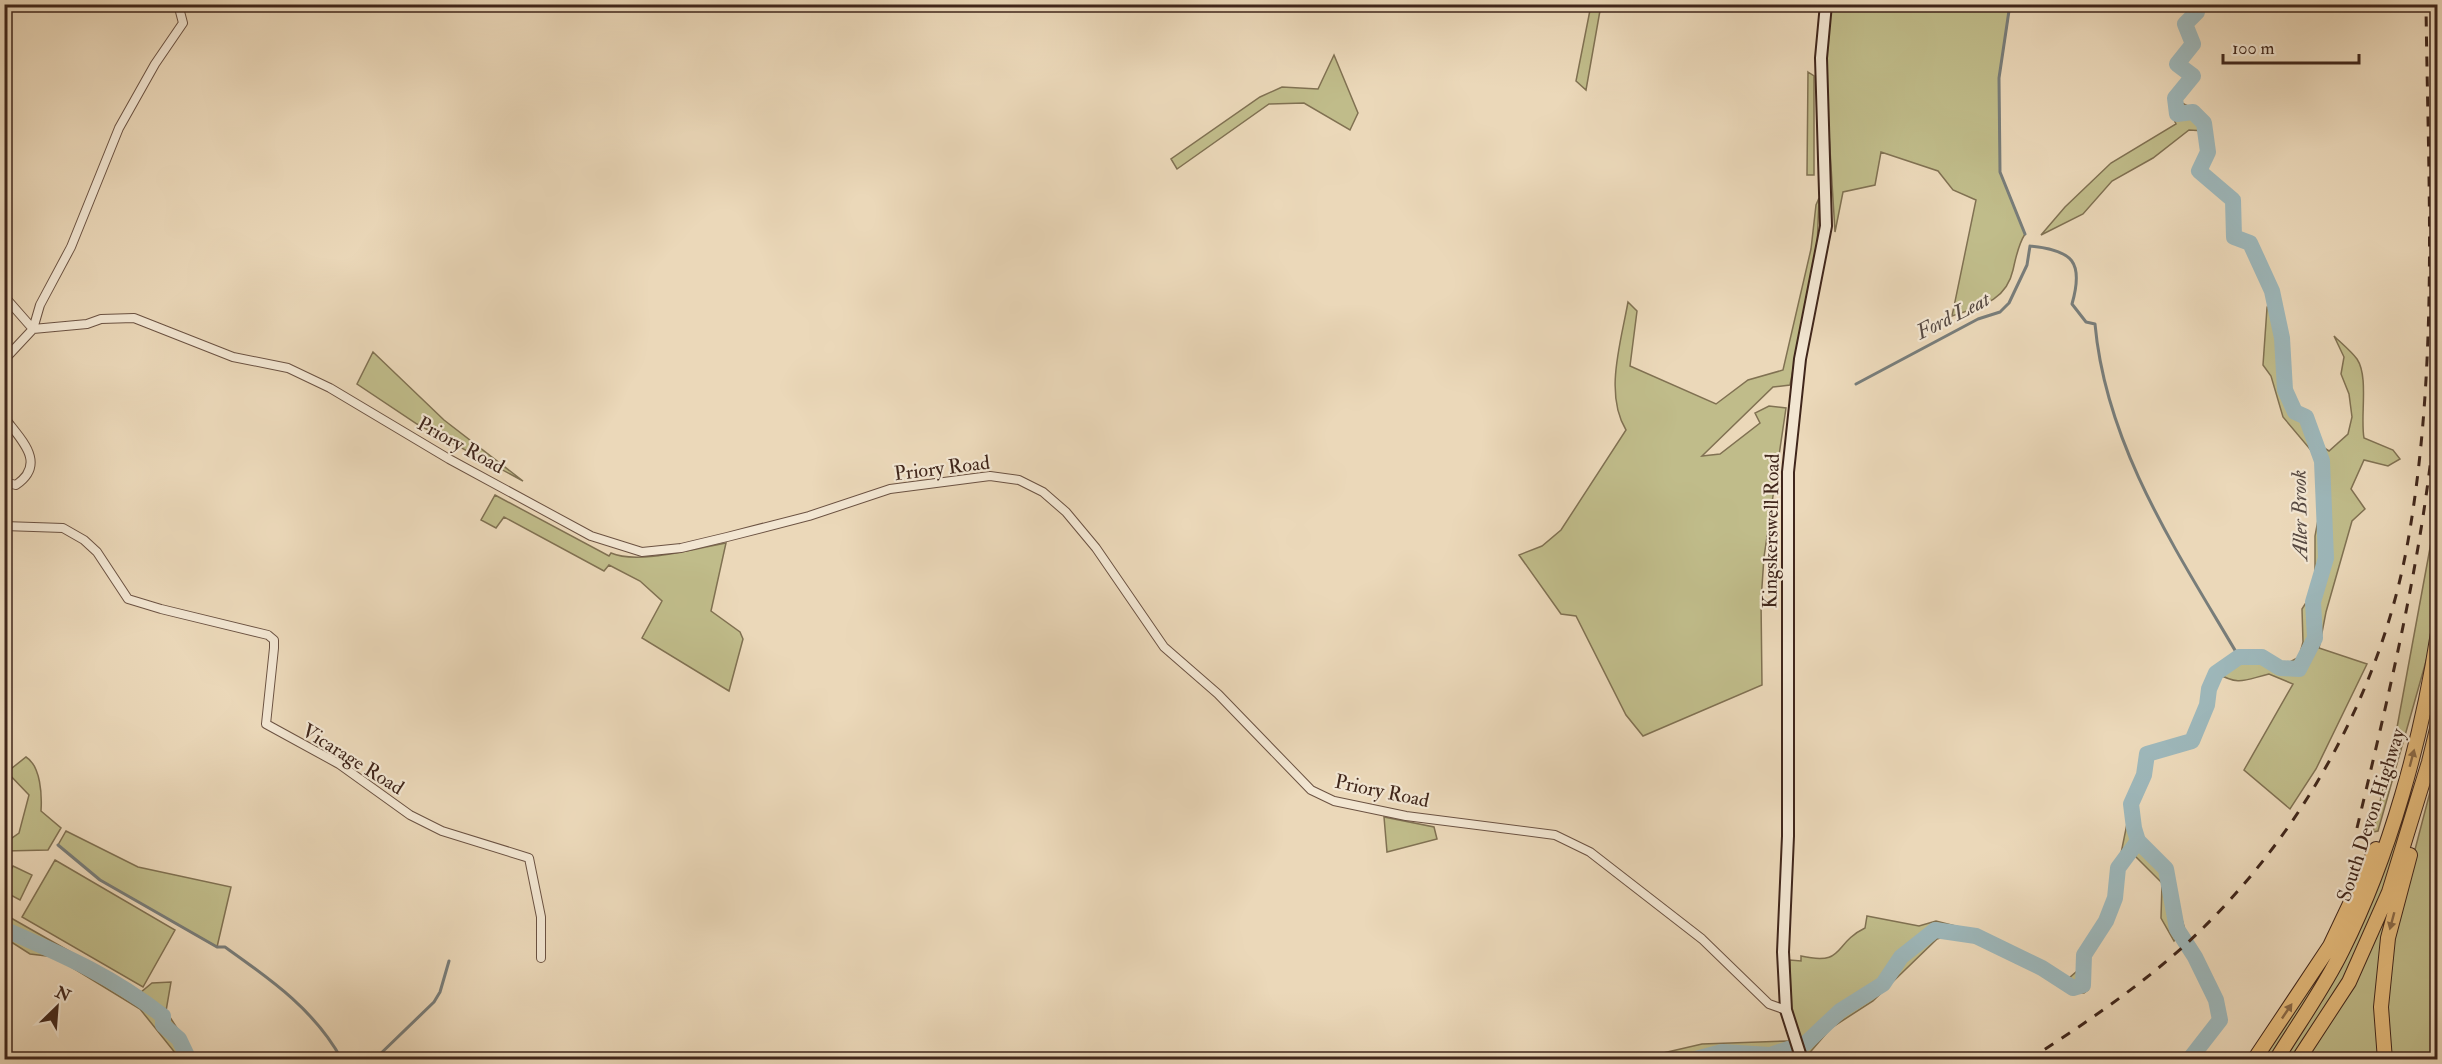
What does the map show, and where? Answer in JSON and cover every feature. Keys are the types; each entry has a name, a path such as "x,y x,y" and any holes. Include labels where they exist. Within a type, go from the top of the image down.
{"highway":[{"name":"South Devon Highway","path":"2276,1059 2342,952 2379,864 2420,728 2438,633"},
{"name":"South Devon Highway","path":"2298,1059 2349,982 2384,902 2429,762 2438,724"},
{"path":"2385,1059 2381,1007 2388,938 2426,793 2429,762"},
{"path":"2254,1059 2330,946 2396,808"}],"street":[{"path":"4,360 33,329 40,305 71,247 119,128 154,64 183,23 178,4"},
{"name":"Kingskerswell Road","path":"1802,1059 1786,1010 1783,952 1788,836 1788,472 1800,359 1826,226 1821,58 1826,4"},
{"path":"4,296 33,329"},
{"name":"Priory Road","path":"33,329 134,318 233,357 288,368 330,388 449,459 591,536 642,552 681,548 727,537 809,516 890,489 990,476 1019,480 1043,492 1066,512 1096,548 1164,647 1218,694 1311,790 1334,801 1406,816 1555,835 1590,852 1702,939 1769,1005 1786,1010"},
{"path":"4,417 30,453 31,464 25,478 16,484 4,482"},
{"name":"Vicarage Road","path":"4,526 63,528 84,540 105,560 128,599 268,635 274,640 274,648 266,724 339,764 410,815 431,826 479,844 518,852 529,858 541,918 541,958"}],"shaded area":[{"path":"1591,5 1601,5 1586,90 1576,81"},
{"path":"1831,5 2010,5 1999,78 2000,172 2025,234 2009,281 1990,302 1952,316 1976,200 1953,190 1938,171 1881,152 1875,185 1843,192 1835,232 1825,67"},
{"path":"1334,55 1358,113 1350,130 1304,103 1269,104 1177,169 1171,159 1260,97 1282,87 1318,89"},
{"path":"1808,72 1814,76 1814,175 1807,175"},
{"path":"2175,98 2197,110 2208,120 2205,131 2189,130 2153,158 2112,181 2083,214 2041,235 2065,207 2111,163 2176,124 2170,111"},
{"path":"1819,198 1817,249 1790,385 1773,387 1702,456 1720,454 1760,423 1755,413 1769,406 1786,408 1764,557 1761,601 1762,685 1643,736 1626,715 1576,616 1561,614 1519,555 1542,546 1561,530 1626,430 1619,416 1615,384 1618,351 1628,302 1637,311 1630,366 1716,404 1748,380 1783,370 1811,249 1816,205"},
{"path":"2272,291 2282,338 2285,390 2295,412 2305,420 2318,444 2329,451 2348,434 2352,417 2349,394 2341,374 2344,357 2334,336 2355,356 2361,367 2364,438 2393,450 2400,459 2388,466 2364,460 2351,489 2365,509 2352,521 2326,612 2319,648 2367,664 2316,769 2290,809 2244,770 2293,684 2269,674 2237,681 2216,673 2223,662 2238,653 2255,654 2286,664 2299,657 2303,642 2302,609 2309,598 2315,572 2315,536 2321,504 2315,455 2283,417 2271,376 2263,365 2267,308"},
{"path":"373,352 444,420 523,481 417,424 357,384"},
{"path":"495,495 609,556 611,553 622,556 651,556 726,543 711,611 740,632 743,639 729,691 642,638 662,601 640,581 609,565 604,571 504,517 496,528 481,520"},
{"path":"2437,510 2437,607 2432,640 2378,831 2373,832 2396,733"},
{"path":"26,757 38,774 41,811 61,828 48,850 5,851 5,843 19,833 29,795 7,772"},
{"path":"2430,792 2437,793 2434,1059 2389,1060 2386,1007 2392,938"},
{"path":"2404,794 2414,797 2385,891 2345,978 2292,1059 2282,1060 2335,970"},
{"path":"2131,804 2144,838 2166,863 2185,930 2174,941 2161,918 2162,883 2135,856 2118,868"},
{"path":"1384,817 1434,827 1437,839 1387,852"},
{"path":"66,831 138,867 231,887 217,947 100,880 58,845"},
{"path":"55,860 175,930 143,987 22,917"},
{"path":"13,866 32,875 20,900 5,892 5,883"},
{"path":"2392,894 2384,939 2382,1059 2303,1060"},
{"path":"4,914 141,992 152,983 171,982 166,1011 197,1059 180,1059 140,1009 55,957 30,954 5,938"},
{"path":"1867,916 1919,926 1936,921 1983,933 2069,978 2077,971 2084,955 2088,990 2084,993 2073,992 1982,945 1949,935 1937,939 1873,1001 1831,1028 1806,1057 1789,1003 1790,960 1801,961 1801,956 1825,958 1832,956 1855,934 1865,928"},
{"path":"2334,947 2315,988 2270,1059 2260,1060"},
{"path":"1788,1041 1794,1059 1637,1059 1702,1044"}],"waterway":[{"name":"Ford Leat","path":"2010,4 1999,78 2000,172 2025,234"},
{"name":"Aller Brook","path":"2189,1060 2220,1020 2216,1000 2195,957 2177,929 2166,869 2138,841 2131,804 2144,775 2147,754 2192,741 2207,705 2209,689 2216,673 2239,657 2262,657 2280,668 2299,669 2315,638 2313,602 2326,558 2322,461 2306,417 2295,412 2285,390 2282,338 2272,291 2250,243 2234,237 2233,200 2199,171 2208,152 2204,123 2193,112 2177,114 2175,98 2193,76 2177,64 2193,44 2185,24 2197,12 2198,4"},
{"path":"2030,246 2056,251 2072,261 2077,278 2072,304 2086,322 2095,324 2102,369 2129,456 2148,498 2239,657"},
{"name":"Ford Leat","path":"1856,384 1978,319 2000,312 2009,303 2027,265 2030,246"},
{"path":"1692,1060 1722,1052 1770,1055 1806,1043 1840,1011 1883,984 1901,957 1935,930 1976,936 2042,968 2073,988 2083,985 2084,955 2106,921 2115,898 2118,868 2138,841"},
{"path":"58,845 100,880 217,947 225,947 258,971 305,1011 319,1026 342,1060"},
{"path":"4,929 86,967 144,1002 163,1016 163,1025 179,1039 189,1060"},
{"path":"374,1060 434,1002 440,992 449,961"}],"railway":[{"path":"2028,1060 2128,992 2184,946 2226,905 2264,860 2298,812 2329,762 2356,709 2378,654 2395,598 2408,541 2418,474 2424,408 2429,273 2426,4"},
{"path":"2357,828 2407,607 2426,496 2438,383"}]}
